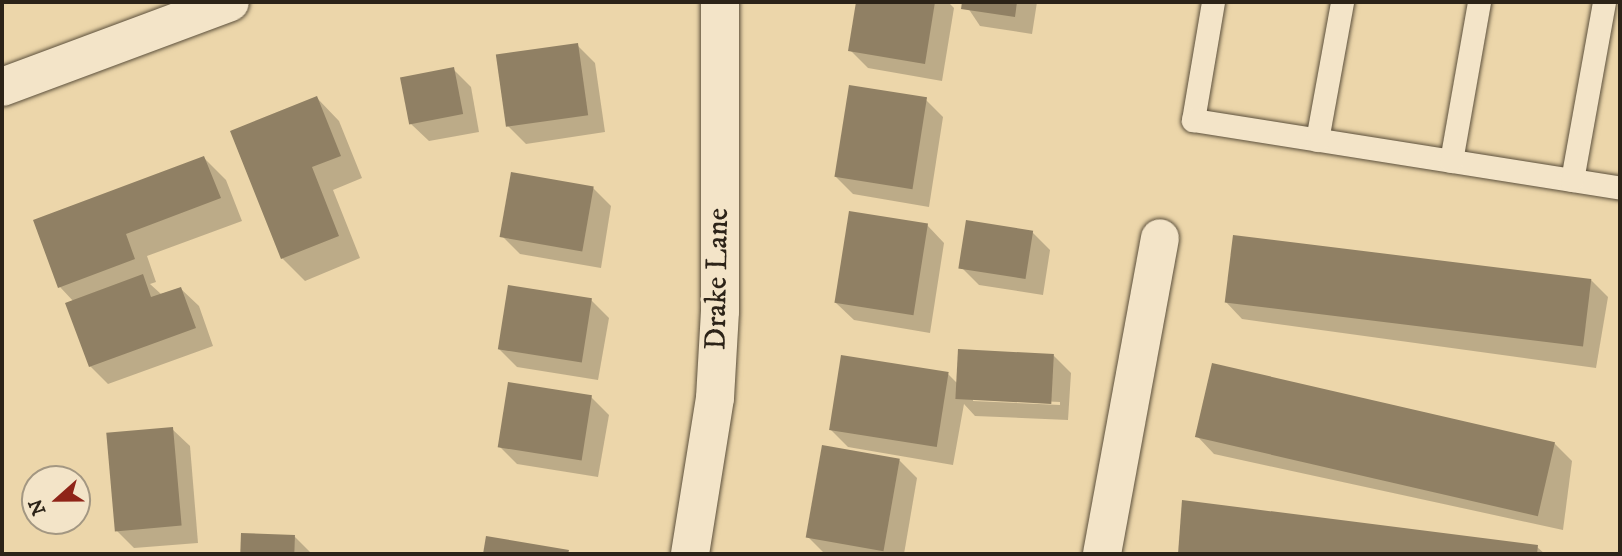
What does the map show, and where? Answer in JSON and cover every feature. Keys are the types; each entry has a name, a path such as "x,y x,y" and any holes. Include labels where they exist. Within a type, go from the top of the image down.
{"street":[{"path":"2,87 230,2"},
{"name":"Drake Lane","path":"690,554 715,398 720,311 720,2"},
{"path":"1102,554 1160,238"}],"lane":[{"path":"1213,2 1193,120 1620,188"},
{"path":"1317,140 1342,2"},
{"path":"1451,161 1479,2"},
{"path":"1572,180 1604,2"}],"building":[{"path":"856,2 935,2 925,64 848,51"},
{"path":"962,2 1017,2 1015,17 961,9"},
{"path":"578,43 588,115 506,127 496,55"},
{"path":"454,67 463,114 409,125 400,77"},
{"path":"849,85 927,97 912,189 834,177"},
{"path":"317,96 341,156 312,167 339,236 281,259 230,131"},
{"path":"204,156 221,198 126,234 135,259 58,288 33,220"},
{"path":"511,172 594,187 582,252 500,237"},
{"path":"849,211 928,224 913,315 834,303"},
{"path":"966,220 1033,231 1025,279 958,268"},
{"path":"1233,235 1591,279 1583,346 1225,302"},
{"path":"143,274 151,297 181,287 196,328 89,367 65,303"},
{"path":"508,285 592,298 582,362 498,349"},
{"path":"958,349 1054,354 1051,404 955,399"},
{"path":"841,355 949,372 937,447 829,430"},
{"path":"1212,363 1555,442 1538,516 1195,437"},
{"path":"508,382 592,395 582,460 498,447"},
{"path":"173,427 182,526 115,531 106,433"},
{"path":"822,445 900,459 883,551 806,538"},
{"path":"1182,500 1538,545 1537,554 1178,554"},
{"path":"241,533 295,535 294,554 240,554"},
{"path":"486,536 569,550 568,554 483,554"}]}
